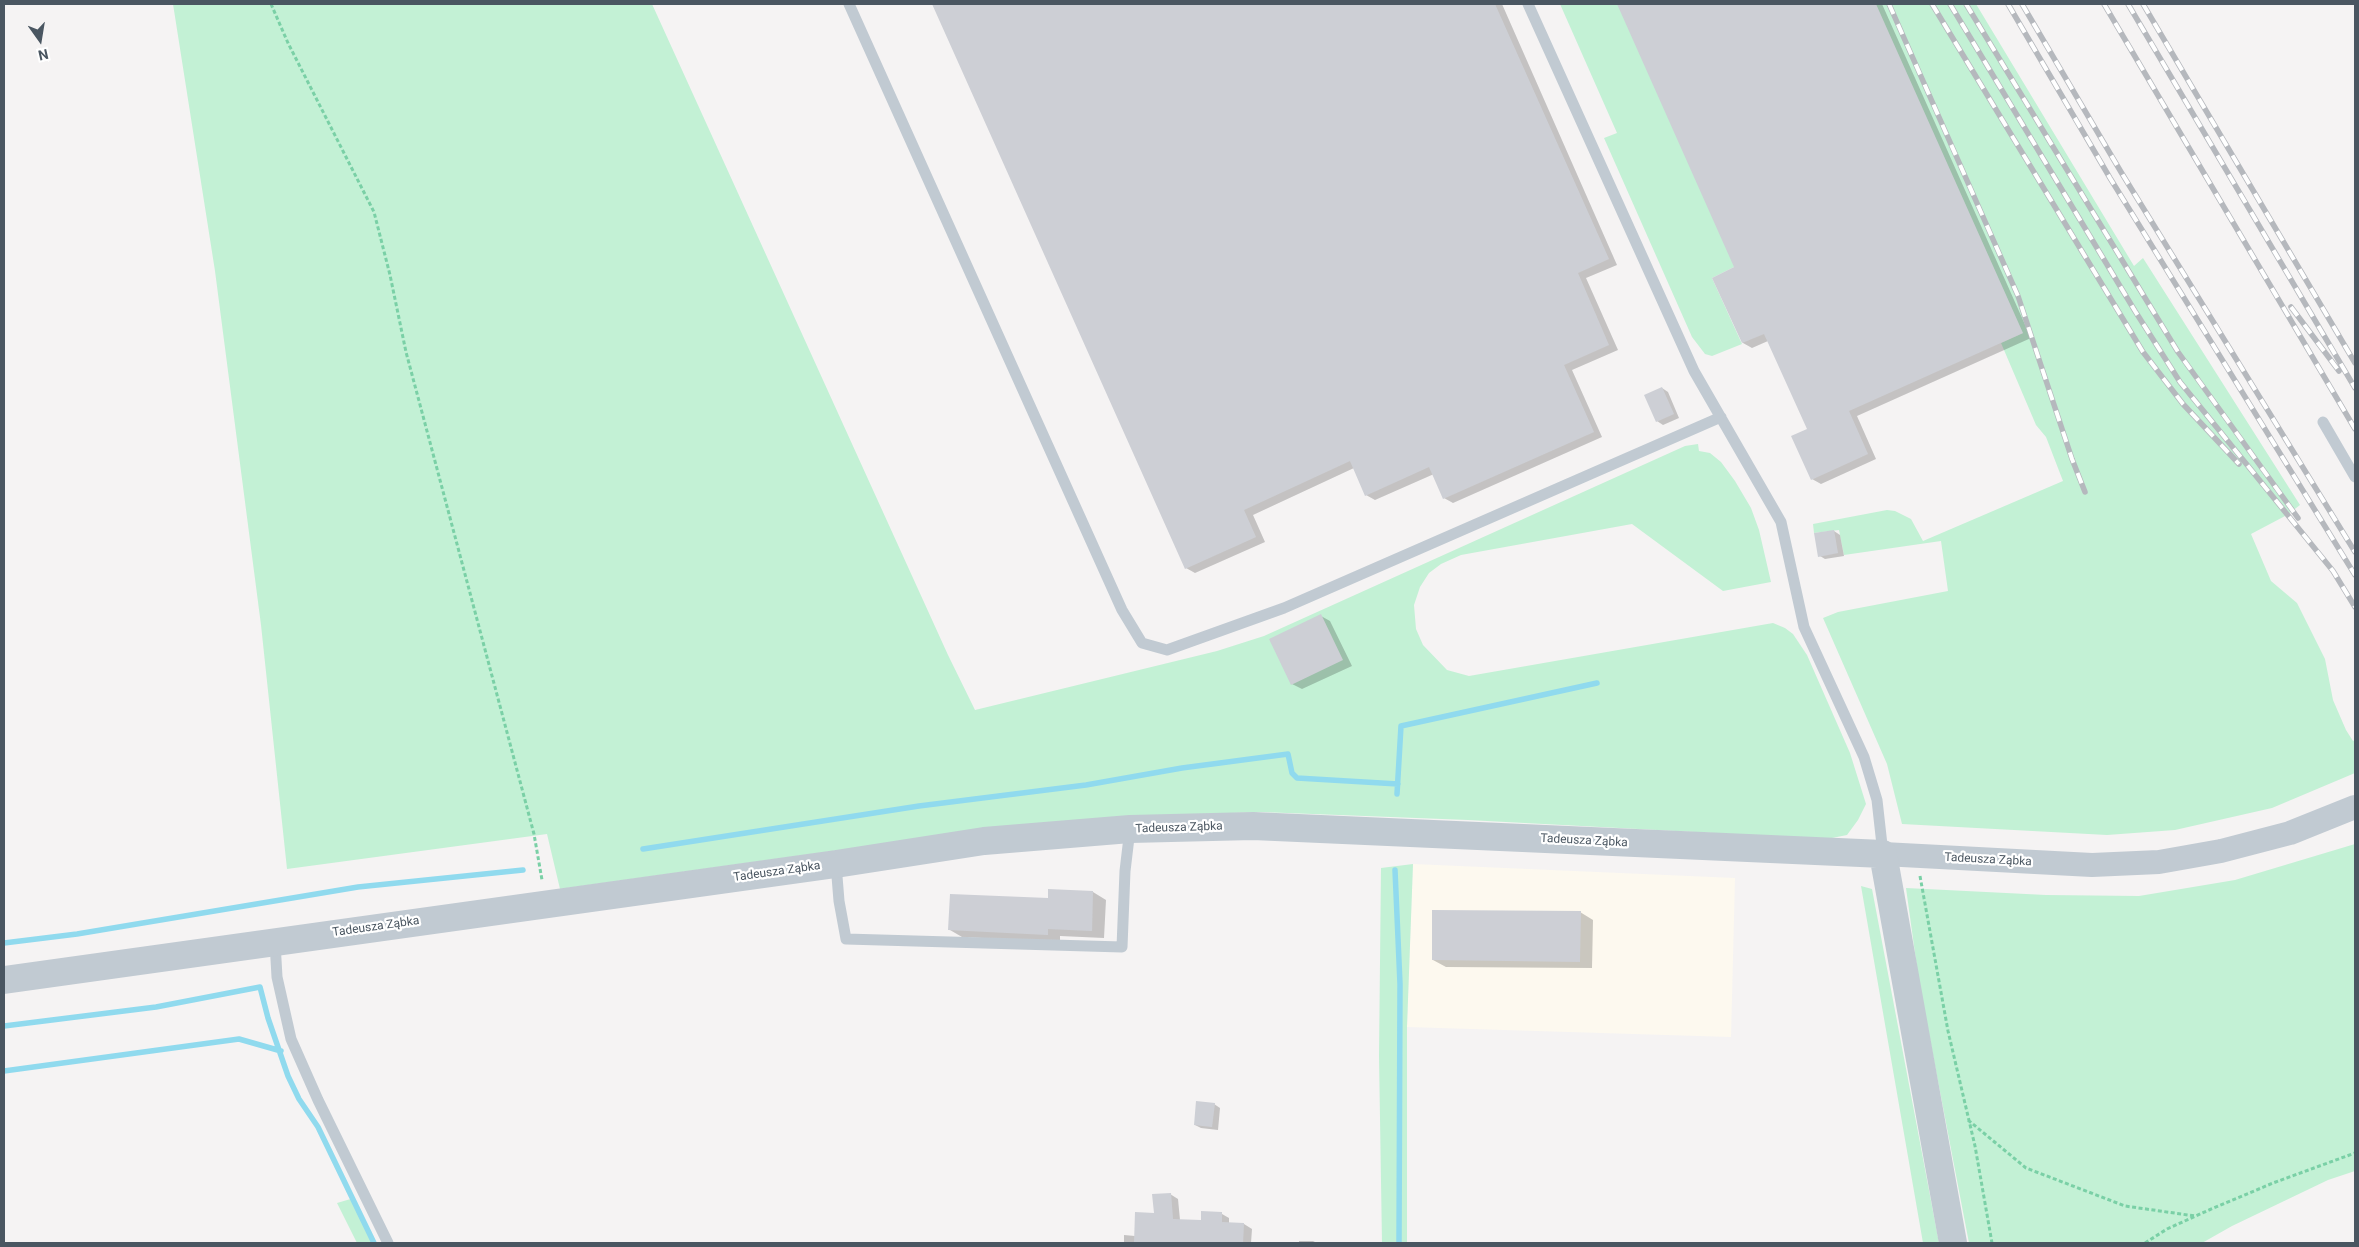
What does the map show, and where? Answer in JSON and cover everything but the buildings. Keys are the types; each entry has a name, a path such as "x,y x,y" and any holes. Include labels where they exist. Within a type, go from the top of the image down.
{"street":[{"name":"Tadeusza Ząbka","path":"4,980 836,864 984,841 1130,829 1253,826 2092,865 2160,862 2221,851 2290,833 2355,807"},
{"path":"1883,854 1953,1243"}],"lane":[{"path":"849,4 1122,610 1142,643 1167,650 1284,608 1721,417"},
{"path":"1528,4 1694,371 1781,522 1804,627 1864,757 1877,800 1883,854"},
{"path":"2323,422 2355,477"},
{"path":"836,864 839,901 846,939 1122,946 1125,871 1130,829"},
{"path":"275,942 277,976 291,1039 318,1100 388,1243"}],"path":[{"path":"270,4 288,44 374,212 390,275 406,352 534,834 542,880"},
{"path":"1917,856 1948,1032 1975,1146 1992,1243"},
{"path":"1968,1120 2026,1168 2125,1206 2195,1216"},
{"path":"2145,1243 2195,1216 2273,1183 2355,1153"}],"shaded area":[{"path":"1413,864 1735,878 1731,1037 1407,1027"}],"green space":[{"path":"173,4 652,4 948,655 975,710 1217,651 1264,636 1685,446 1698,444 1699,451 1710,453 1721,462 1751,508 1759,530 1771,582 1723,591 1632,524 1461,555 1441,564 1429,573 1420,587 1414,605 1416,629 1423,645 1447,670 1469,676 1773,623 1793,634 1807,655 1850,753 1866,804 1858,820 1847,835 1827,839 1468,820 1261,812 1144,816 1005,827 560,889 547,834 287,869 261,625 215,271"},
{"path":"1560,4 1976,4 2134,266 2143,258 2300,505 2287,515 2251,534 2271,581 2297,603 2325,659 2333,700 2346,730 2353,741 2355,740 2355,773 2272,808 2175,830 2107,835 1902,824 1887,764 1823,618 1838,612 1948,591 1941,541 1844,555 1839,530 1814,533 1813,524 1887,510 1895,511 1911,519 1923,541 2063,481 2046,437 2036,425 2001,343 2023,333 1734,267 1712,278 1742,344 1712,356 1705,354 1692,337 1604,138 1617,133"},
{"path":"2355,844 2355,1171 2328,1180 2232,1226 2202,1243 1969,1243 1919,982 1906,888 2046,895 2139,896 2235,880"},
{"path":"1413,864 1407,1027 1407,1243 1382,1243 1379,1056 1381,868"},
{"path":"1861,886 1872,889 1939,1243 1923,1243"},
{"path":"354,1198 374,1243 357,1243 337,1203"}],"waterway":[{"path":"1397,794 1401,726 1597,683"},
{"path":"643,849 919,806 1086,785 1182,768 1288,754 1292,773 1297,778 1398,784"},
{"path":"4,943 77,934 358,887 523,870"},
{"path":"1395,870 1400,984 1399,1243"},
{"path":"4,1026 156,1007 260,987 268,1018 288,1076 299,1099 318,1127 374,1243"},
{"path":"4,1071 239,1039 281,1051"}],"railway":[{"path":"1889,4 2018,296 2072,459 2085,492"},
{"path":"1932,4 2143,352 2183,404 2239,464"},
{"path":"1950,4 2135,311 2180,382 2333,571 2355,607"},
{"path":"1966,4 2178,352 2298,518"},
{"path":"2008,4 2110,178 2355,575"},
{"path":"2022,4 2121,172 2355,552"},
{"path":"2104,4 2355,429"},
{"path":"2128,4 2355,388"},
{"path":"2143,4 2355,363"},
{"path":"2291,307 2339,371"}]}
